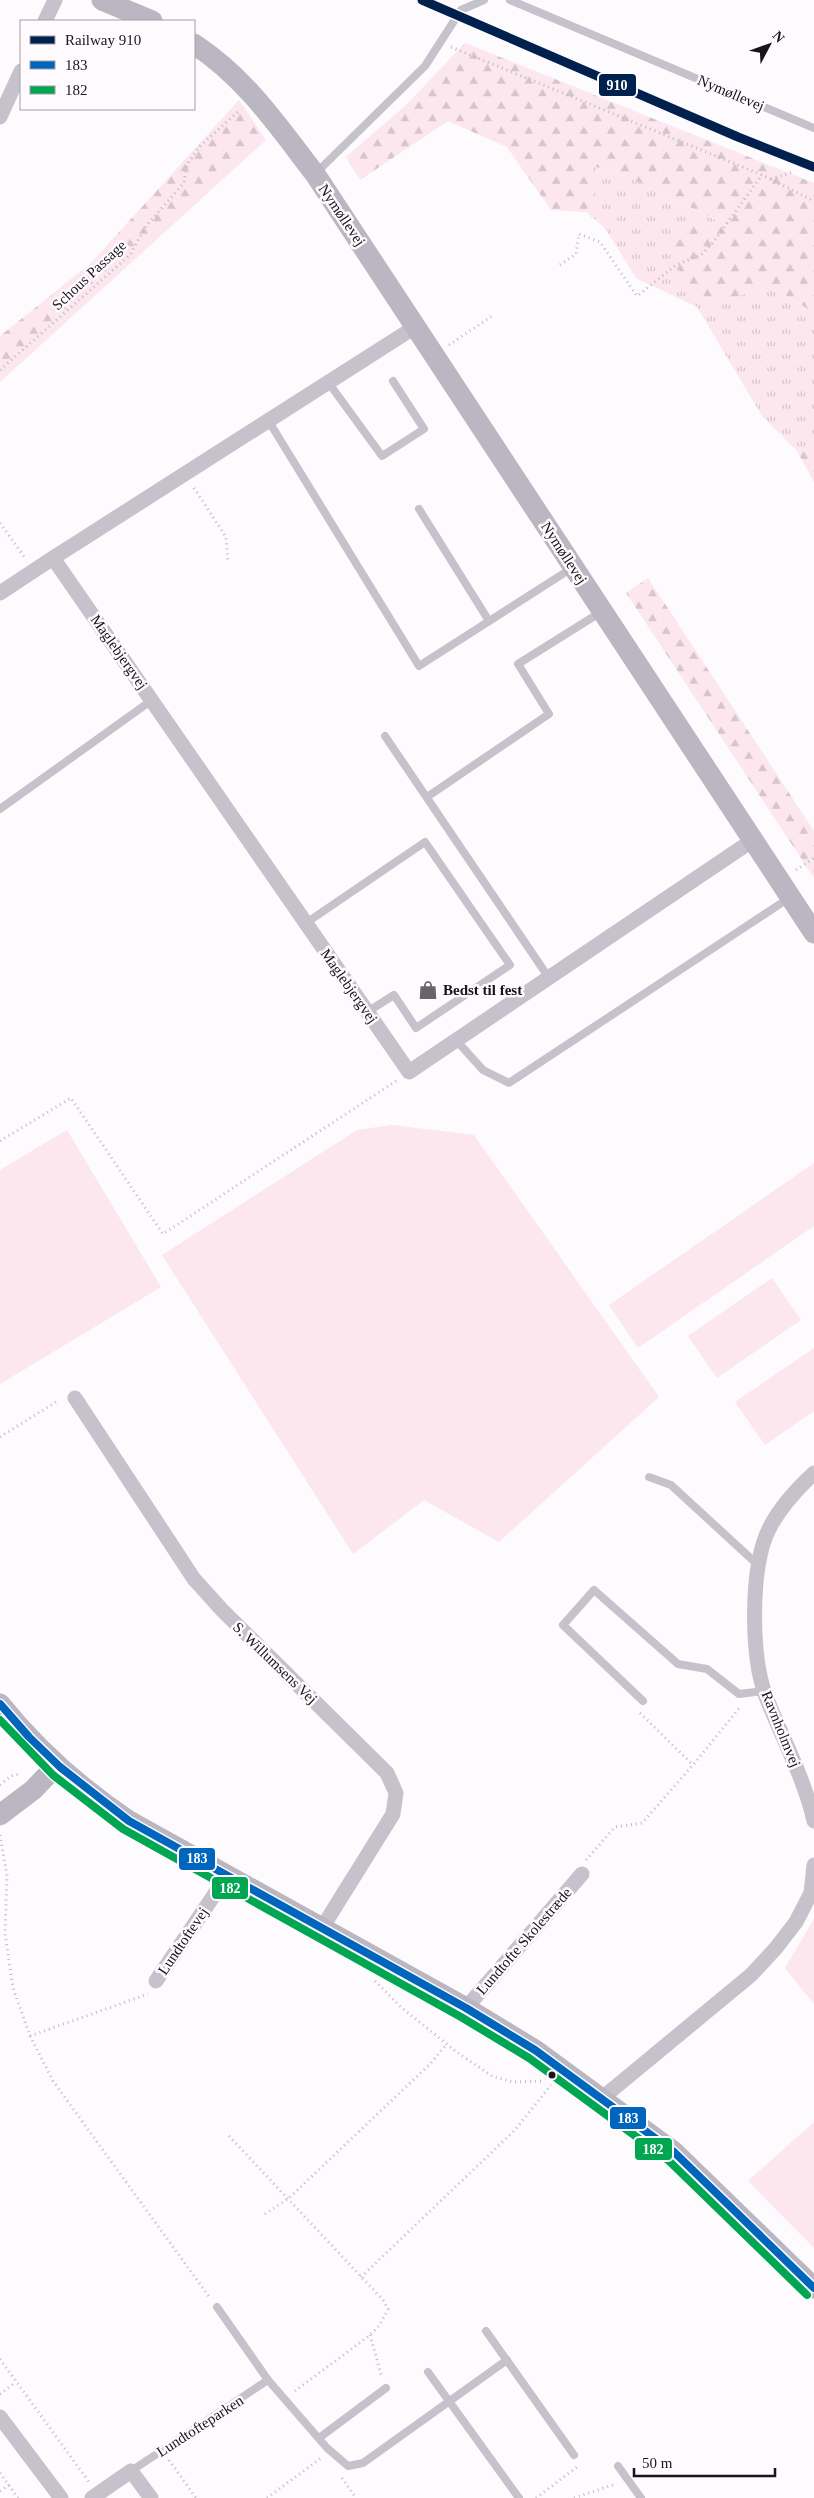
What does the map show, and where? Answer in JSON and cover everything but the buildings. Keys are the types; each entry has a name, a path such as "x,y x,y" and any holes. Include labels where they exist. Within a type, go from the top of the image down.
{"street":[{"path":"45,20 55,0"},
{"path":"102,0 150,20"},
{"name":"Nymøllevej","path":"195,45 212,56 255,96 315,174 814,933"},
{"path":"0,117 20,73"},
{"path":"0,593 415,327"},
{"name":"Maglebjergvej","path":"53,558 409,1072"},
{"path":"409,1072 753,840"},
{"name":"S. Willumsens Vej","path":"75,1398 194,1579 222,1610 387,1773 396,1793 393,1814 322,1928"},
{"name":"Ravnholmvej","path":"814,1473 789,1498 768,1530 758,1565 755,1597 756,1643 764,1691 810,1801 814,1821"},
{"path":"0,1704 56,1766 129,1821 466,2008 534,2050 674,2152 814,2288"},
{"path":"0,1815 33,1790 56,1766"},
{"path":"601,2099 750,1975 776,1948 796,1922 812,1893 814,1865"},
{"name":"Lundtofte Skolestræde","path":"466,2008 582,1874"},
{"name":"Lundtoftevej","path":"156,1981 227,1876"},
{"path":"0,2416 61,2498"},
{"path":"131,2471 151,2498"},
{"name":"Lundtofteparken","path":"95,2496 131,2471"}],"lane":[{"name":"Nymøllevej","path":"315,174 425,66 461,10 484,0"},
{"name":"Nymøllevej","path":"510,0 814,128"},
{"path":"328,382 382,456 424,429 393,381"},
{"path":"268,420 418,666 574,567"},
{"path":"418,509 489,621"},
{"path":"427,797 549,714 518,664 602,611"},
{"path":"0,809 152,700"},
{"path":"384,736 549,978"},
{"path":"306,923 425,842 510,965 416,1028 394,995 367,1012"},
{"path":"456,1040 483,1070 509,1083 791,898"},
{"path":"649,1477 671,1485 758,1565"},
{"path":"643,1701 563,1625 594,1590 678,1664 707,1669 739,1694 764,1691"},
{"path":"217,2307 268,2380 340,2461 348,2466 356,2466 507,2360"},
{"path":"486,2331 574,2455"},
{"path":"428,2372 519,2498"},
{"name":"Lundtofteparken","path":"131,2471 268,2380"},
{"path":"319,2438 386,2388"},
{"path":"618,2466 641,2498"}],"path":[{"path":"441,42 762,175 814,201"},
{"name":"Schous Passage","path":"0,370 130,254 140,242 146,226 184,183 187,165 199,147 255,96"},
{"path":"770,180 792,172"},
{"path":"560,265 576,254 579,234 600,242 637,296 676,266 701,255 762,175"},
{"path":"433,354 492,316"},
{"path":"184,474 226,537 228,562"},
{"path":"0,523 35,570"},
{"path":"0,1141 71,1098 163,1234 409,1072"},
{"path":"0,1437 66,1395 75,1398"},
{"path":"582,1874 586,1870 585,1861 616,1827 642,1822 693,1764 743,1703 739,1694"},
{"path":"0,1835 7,1876 5,1934 13,1988 30,2036 53,2081 217,2307"},
{"path":"361,2276 515,2130 554,2080 531,2083 513,2082 492,2076 447,2044 402,2008 370,1975"},
{"path":"30,2036 161,1990 156,1981"},
{"path":"265,2214 288,2199 429,2065 447,2044"},
{"path":"229,2136 387,2304 388,2309 383,2321 370,2335 296,2391"},
{"path":"370,2335 386,2388"},
{"path":"0,2359 95,2496"},
{"path":"0,2394 16,2382"},
{"path":"163,2450 196,2498"},
{"path":"267,2498 326,2455"},
{"path":"536,2498 582,2464"},
{"path":"0,2473 18,2498"},
{"path":"574,2498 628,2480"},
{"path":"0,2491 8,2485"}],"green space":[{"path":"465,43 814,183 814,314 798,302 768,287 711,304 683,278 666,238 681,228 719,221 619,173 592,166 596,190 586,212 551,210 507,147 448,121 360,180 346,157 406,105"},
{"path":"239,100 266,140 0,382 0,336 91,263"},
{"path":"591,166 619,173 720,222 681,228 711,304 768,287 798,302 814,314 814,447 797,451 762,416 697,307 636,278 605,228 586,212 596,190"},
{"path":"814,447 814,482 797,451"},
{"path":"648,578 814,831 814,878 626,593"},
{"path":"392,1125 474,1135 659,1397 499,1542 424,1500 353,1554 162,1255 357,1130"},
{"path":"67,1130 161,1287 0,1384 0,1170"},
{"path":"814,1163 814,1226 638,1348 609,1305"},
{"path":"772,1278 801,1320 717,1378 688,1336"},
{"path":"814,1348 814,1411 765,1445 735,1402"},
{"path":"814,1919 814,2004 785,1968"},
{"path":"814,2122 814,2248 748,2181"}],"rail line":[{"name":"910","path":"422,0 738,137 814,167"}],"transit line":[{"name":"183","path":"0,1704 29,1737 60,1767 129,1821 466,2008 535,2050 674,2152 814,2288"},
{"name":"182","path":"0,1720 53,1775 123,1829 461,2017 529,2058 668,2160 807,2295"}],"place":[{"name":"Bedst til fest","path":"428,990"}]}
